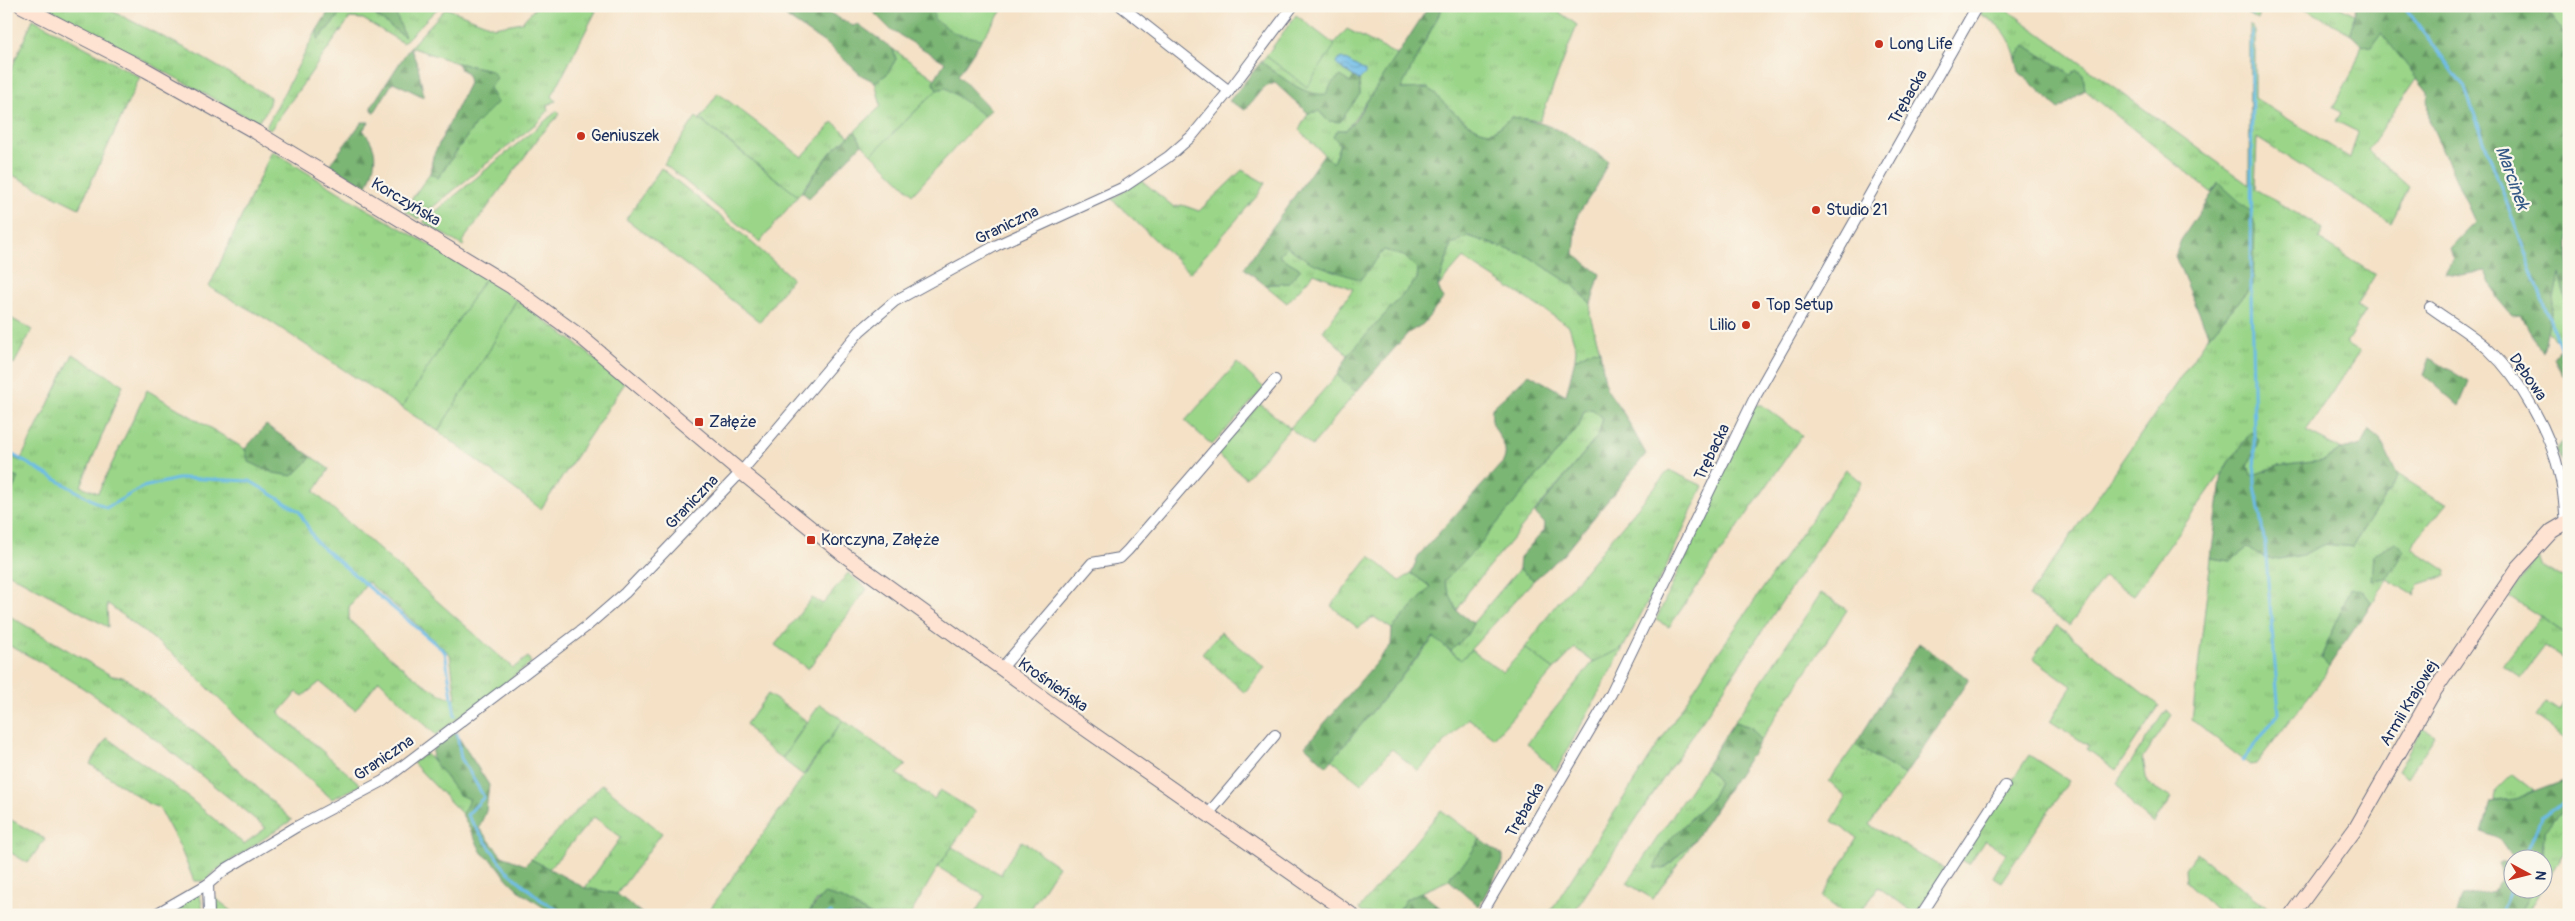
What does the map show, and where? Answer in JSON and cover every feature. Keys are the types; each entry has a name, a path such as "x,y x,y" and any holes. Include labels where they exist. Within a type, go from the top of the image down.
{"main road":[{"name":"Korczyńska","path":"22,6 146,70 256,132 512,287 581,338 741,472"},
{"name":"Krośnieńska","path":"741,472 843,554 1001,669 1352,915"},
{"name":"Armii Krajowej","path":"2292,915 2356,828 2434,693 2518,568 2552,531 2567,521"}],"street":[{"path":"1121,6 1229,91"},
{"name":"Graniczna","path":"154,915 208,884 226,869 296,827 383,781 586,626 625,593 741,472 860,331 895,302 997,246 1122,188 1168,157 1192,136 1229,91 1292,6"},
{"name":"Trębacka","path":"1481,915 1611,694 1755,397 1977,6"},
{"name":"Dębowa","path":"2430,307 2489,350 2504,366 2531,405 2547,437 2560,476 2567,521"},
{"path":"1001,669 1092,564 1120,558 1128,550 1276,380"},
{"path":"1208,814 1275,736"},
{"path":"1921,915 2005,786"},
{"path":"208,884 209,915"}],"green space":[{"path":"45,6 102,6 189,50 270,97 266,111 262,118 256,122"},
{"path":"332,6 347,6 318,40 317,30"},
{"path":"347,6 374,6 375,15 404,36 394,9 396,6 440,6 403,43 363,19 350,18 271,129 266,127 317,30 319,39"},
{"path":"374,6 396,6 394,9 405,37 375,15"},
{"path":"537,6 593,6 592,9 596,11 552,96 556,101 547,105 548,111 538,122 418,219 404,210 430,173 438,178 474,126 497,103 489,88 491,70 457,63 410,47 446,8 494,27 522,22"},
{"path":"783,6 817,6 853,26 858,24 893,49 896,59 887,74 875,82 861,75 828,45 786,17"},
{"path":"877,6 934,6 933,10 956,34 982,39 958,75 991,110 984,116 946,88 937,90 933,82 945,62 891,30 875,14"},
{"path":"934,6 1005,6 982,39 956,34 934,19"},
{"path":"1429,6 1441,6 1441,10 1401,89 1429,88 1468,123 1486,131 1495,130 1512,117 1552,127 1608,161 1597,186 1577,216 1574,254 1600,274 1591,304 1574,286 1528,256 1468,236 1451,245 1438,286 1443,299 1423,324 1408,333 1356,392 1337,375 1348,355 1417,279 1418,270 1404,256 1384,250 1360,280 1312,263 1287,247 1279,256 1301,269 1288,283 1265,285 1244,268 1324,154 1333,163 1340,144 1333,136 1337,130 1346,130 1355,120"},
{"path":"1441,6 1551,6 1577,25 1540,121 1512,117 1493,131 1486,131 1468,123 1429,88 1400,89 1441,11"},
{"path":"1985,6 2002,6 2249,185 2250,24 2255,31 2255,98 2350,158 2358,132 2336,121 2341,113 2333,107 2353,71 2362,44 2371,47 2381,32 2417,78 2368,150 2409,187 2391,223 2257,138 2255,189 2323,229 2319,239 2375,275 2356,306 2366,311 2346,343 2360,351 2306,431 2342,450 2322,461 2278,466 2251,476 2248,465 2259,440 2251,432 2134,595 2104,577 2069,626 2029,596 2209,336 2253,285 2218,183 2212,193 2085,90 2083,75 2076,69 2071,75 2025,45 2016,58 2007,36 1999,26 1980,14"},
{"path":"2247,6 2262,6 2258,20 2247,13"},
{"path":"2301,6 2339,6 2354,14 2351,34"},
{"path":"2356,6 2544,6 2569,39 2569,311 2559,274 2543,352 2520,315 2512,316 2497,298 2486,271 2461,275 2445,273 2453,258 2450,248 2475,222 2429,120 2428,92 2381,33 2371,47 2362,44 2351,34"},
{"path":"2544,6 2569,6 2569,39"},
{"path":"1296,15 1335,45 1307,87 1266,56"},
{"path":"33,19 140,77 79,208 6,172 6,81"},
{"path":"1347,29 1399,56 1346,130 1337,130 1333,136 1340,143 1333,163 1299,130 1308,113 1319,111 1328,121 1360,94 1359,80 1365,74 1337,65 1354,77 1350,83 1332,83 1326,95 1317,95 1300,89 1261,62 1266,56 1307,87 1334,44"},
{"path":"2025,45 2071,75 2076,69 2083,75 2085,90 2059,109 2019,72 2016,58"},
{"path":"410,47 418,66 424,97 393,82 374,113 371,107"},
{"path":"893,49 935,79 933,82 937,90 872,154 862,144 855,131 881,106 875,82 887,74 896,59"},
{"path":"1261,62 1292,84 1317,94 1326,94 1332,83 1341,76 1350,83 1354,77 1359,80 1360,94 1340,122 1328,121 1319,111 1308,113 1275,83 1263,88 1245,110 1229,101"},
{"path":"457,63 491,70 497,78 489,88 497,103 474,126 438,178 430,173 433,156 469,83 467,73 460,69"},
{"path":"946,88 984,116 913,194 872,154 937,90"},
{"path":"718,93 802,157 833,122 849,136 831,152 798,196 700,119"},
{"path":"557,111 560,114 539,137 462,242 465,244 463,246 423,222"},
{"path":"696,117 798,196 760,242 664,164"},
{"path":"362,122 369,122 363,130 372,144 375,157 373,170 367,186 329,165"},
{"path":"855,131 862,144 809,198 802,192 831,152"},
{"path":"272,151 360,205 486,277 402,408 265,318 209,287"},
{"path":"661,168 742,234 792,278 760,322 626,219"},
{"path":"1242,170 1265,183 1258,195 1190,273 1112,199 1141,180 1174,207 1182,205 1199,211"},
{"path":"2219,183 2250,211 2255,225 2253,285 2209,336 2175,256 2181,240"},
{"path":"1468,236 1528,256 1574,286 1591,304 1590,315 1600,351 1592,350 1575,359 1576,348 1569,326 1463,258 1438,287 1451,245"},
{"path":"1287,246 1312,263 1384,250 1404,256 1418,270 1417,279 1348,355 1323,331 1353,289 1314,273 1287,303 1265,285 1288,283 1301,269 1278,256"},
{"path":"2559,273 2569,311 2569,353 2547,331"},
{"path":"486,277 516,300 490,349 438,431 402,408"},
{"path":"516,300 569,338 625,383 541,509 438,431 490,349"},
{"path":"7,316 32,330 14,364 6,360"},
{"path":"2560,346 2569,353 2569,380 2562,374 2554,358"},
{"path":"1592,350 1600,351 1606,388 1624,414 1646,454 1563,555 1534,580 1519,569 1520,557 1544,531 1545,524 1535,513 1598,436 1603,418 1592,409 1584,411 1579,426 1473,552 1444,581 1457,611 1473,623 1467,635 1451,651 1433,638 1327,766 1305,746 1391,645 1392,629 1431,587 1411,573 1419,555 1503,462 1505,457 1504,447 1492,422 1492,408 1529,374 1566,395 1575,359"},
{"path":"73,354 123,385 81,486 98,493 147,390 245,449 249,462 293,476 312,457 329,469 314,492 513,668 528,657 531,663 436,735 379,680 355,710 320,682 303,696 297,692 279,713 361,785 332,799 240,720 177,657 107,603 108,627 6,572 6,503 18,478 6,474 6,454 20,461","holes":["368,582 450,654 456,698 445,696 432,689 401,666 349,620 349,607"]},
{"path":"2430,358 2469,382 2459,406 2424,375"},
{"path":"1237,363 1264,388 1212,445 1185,421"},
{"path":"1337,375 1356,392 1312,446 1290,428"},
{"path":"1260,404 1290,428 1246,478 1216,453"},
{"path":"1755,405 1762,405 1802,435 1669,627 1656,620"},
{"path":"1592,409 1603,418 1598,436 1468,592 1457,611 1444,581 1473,552 1579,426 1584,411"},
{"path":"266,425 312,457 293,476 273,473 249,462 245,449"},
{"path":"2369,430 2380,439 2398,477 2353,547 2326,544 2302,555 2272,560 2247,548 2231,561 2211,558 2222,473 2251,432 2259,440 2248,465 2251,476 2278,466 2322,461 2342,450 2361,445"},
{"path":"2569,434 2569,488 2562,462 2556,451"},
{"path":"1846,469 1862,482 1572,915 1548,915 1709,666"},
{"path":"1669,470 1703,486 1665,569 1623,648 1593,662 1575,648 1554,670 1525,648 1551,611"},
{"path":"2396,473 2436,499 2447,502 2414,542 2412,548 2446,571 2445,576 2420,584 2414,595 2387,579 2372,603 2362,590 2335,625 2321,658 2329,666 2326,674 2256,764 2250,765 2192,720 2211,558 2231,561 2247,548 2272,560 2302,555 2326,544 2353,547 2398,477"},
{"path":"6,474 18,478 6,503"},
{"path":"2396,542 2404,551 2387,578 2372,580 2374,554"},
{"path":"1370,556 1400,581 1411,573 1431,587 1392,629 1374,617 1358,628 1331,606"},
{"path":"2538,557 2542,567 2559,577 2569,578 2564,590 2569,593 2569,636 2509,596"},
{"path":"1519,569 1534,580 1461,660 1451,651 1467,635 1473,623"},
{"path":"848,573 867,589 808,669 775,645 812,598 823,604"},
{"path":"2351,587 2362,590 2372,603 2329,666 2321,658"},
{"path":"1821,593 1847,610 1760,741 1751,727 1734,722"},
{"path":"6,614 112,676 124,677 215,748 292,820 218,869 205,881 194,881 179,845 159,808 149,804 90,764 107,738 177,788 244,844 266,828 173,753 109,705 75,683 6,644"},
{"path":"2540,617 2569,636 2569,662 2545,646 2520,679 2502,666"},
{"path":"2057,625 2159,706 2116,770 2087,749 2089,746 2050,721 2072,686 2033,658"},
{"path":"1221,632 1265,667 1245,693 1202,654"},
{"path":"1434,638 1461,660 1471,650 1503,672 1525,648 1554,670 1494,738 1468,718 1418,771 1392,749 1361,784 1332,760"},
{"path":"1919,643 1969,679 1905,775 1855,745"},
{"path":"1623,648 1556,771 1527,743 1593,662"},
{"path":"2569,693 2569,741 2536,717 2546,702 2559,711"},
{"path":"768,694 807,721 782,759 759,741 746,724"},
{"path":"820,704 843,720 803,775 782,759"},
{"path":"2168,711 2172,715 2143,758 2147,783 2171,798 2153,824 2135,808 2117,783 2164,713"},
{"path":"843,720 906,765 897,774 934,799 940,790 976,812 938,867 910,915 870,915 842,899 817,900 807,915 773,915 762,909 750,915 706,915"},
{"path":"1734,722 1751,727 1760,741 1695,839 1664,869 1654,868 1667,842 1710,800 1719,782 1705,767"},
{"path":"2423,728 2435,736 2408,777 2398,770"},
{"path":"455,732 489,785 486,811 479,828 502,856 525,865 531,859 585,888 617,894 644,915 555,915 522,893 508,880 498,866 482,853 462,814 470,799 459,795 432,759 433,749"},
{"path":"1855,745 1905,775 1869,825 1945,869 1916,914 1878,887 1859,915 1846,915 1822,897 1857,838 1832,821 1846,797 1829,781"},
{"path":"426,753 470,799 462,814 413,763"},
{"path":"2029,755 2069,781 2001,882 1993,877 2006,853 1985,840 1969,864 1960,859"},
{"path":"1705,767 1719,782 1710,800 1667,842 1665,869 1695,839 1653,899 1627,883"},
{"path":"2512,774 2534,791 2515,799 2495,801 2496,790"},
{"path":"2569,779 2569,803 2544,831 2543,848 2506,848 2500,839 2482,832 2491,802 2515,799"},
{"path":"602,784 662,833 617,894 585,888 621,837 594,817 549,869 531,859"},
{"path":"2569,803 2569,844 2552,873 2552,848 2543,848 2544,831"},
{"path":"1441,810 1480,839 1467,860 1452,873 1449,880 1406,899 1396,915 1362,913 1359,909"},
{"path":"6,817 45,839 28,863 6,850"},
{"path":"1480,839 1503,856 1503,862 1479,906 1449,880 1452,873 1467,860"},
{"path":"1022,841 1058,866 1027,915 974,915 985,896 938,867 952,847 1002,875 1002,870"},
{"path":"2197,853 2276,915 2222,915 2186,882 2185,869"},
{"path":"2498,863 2502,863 2502,898 2528,898 2519,915 2456,913 2461,896 2495,890 2501,878"},
{"path":"1421,892 1449,915 1396,915 1406,899"},
{"path":"194,894 200,895 204,915 162,915"},
{"path":"824,894 842,899 870,915 807,915"},
{"path":"214,897 237,915 215,915"},
{"path":"2528,898 2537,898 2527,915 2519,915"}],"water":[{"path":"1342,58 1365,71 1365,74 1359,80 1337,65 1336,62"}],"waterway":[{"path":"2252,6 2253,14"},
{"name":"Marcinek","path":"2404,6 2464,86 2569,373"},
{"path":"2243,761 2279,713 2265,545 2255,485 2251,293 2252,31"},
{"path":"6,451 106,508 143,487 182,478 250,481 299,511 316,542 445,652 455,716"},
{"path":"457,734 461,758 484,797 467,815 505,869 541,900 566,915"},
{"name":"Marcinek","path":"2528,848 2541,818 2569,797"},
{"name":"Marcinek","path":"2500,915 2507,898"},
{"path":"826,915 831,913 833,915"}],"place":[{"name":"Long Life","path":"1879,44"},
{"name":"Geniuszek","path":"581,136"},
{"name":"Studio 21","path":"1816,210"},
{"name":"Top Setup","path":"1756,305"},
{"name":"Lilio","path":"1746,325"},
{"name":"Załęże","path":"699,422"},
{"name":"Korczyna, Załęże","path":"811,540"}]}
